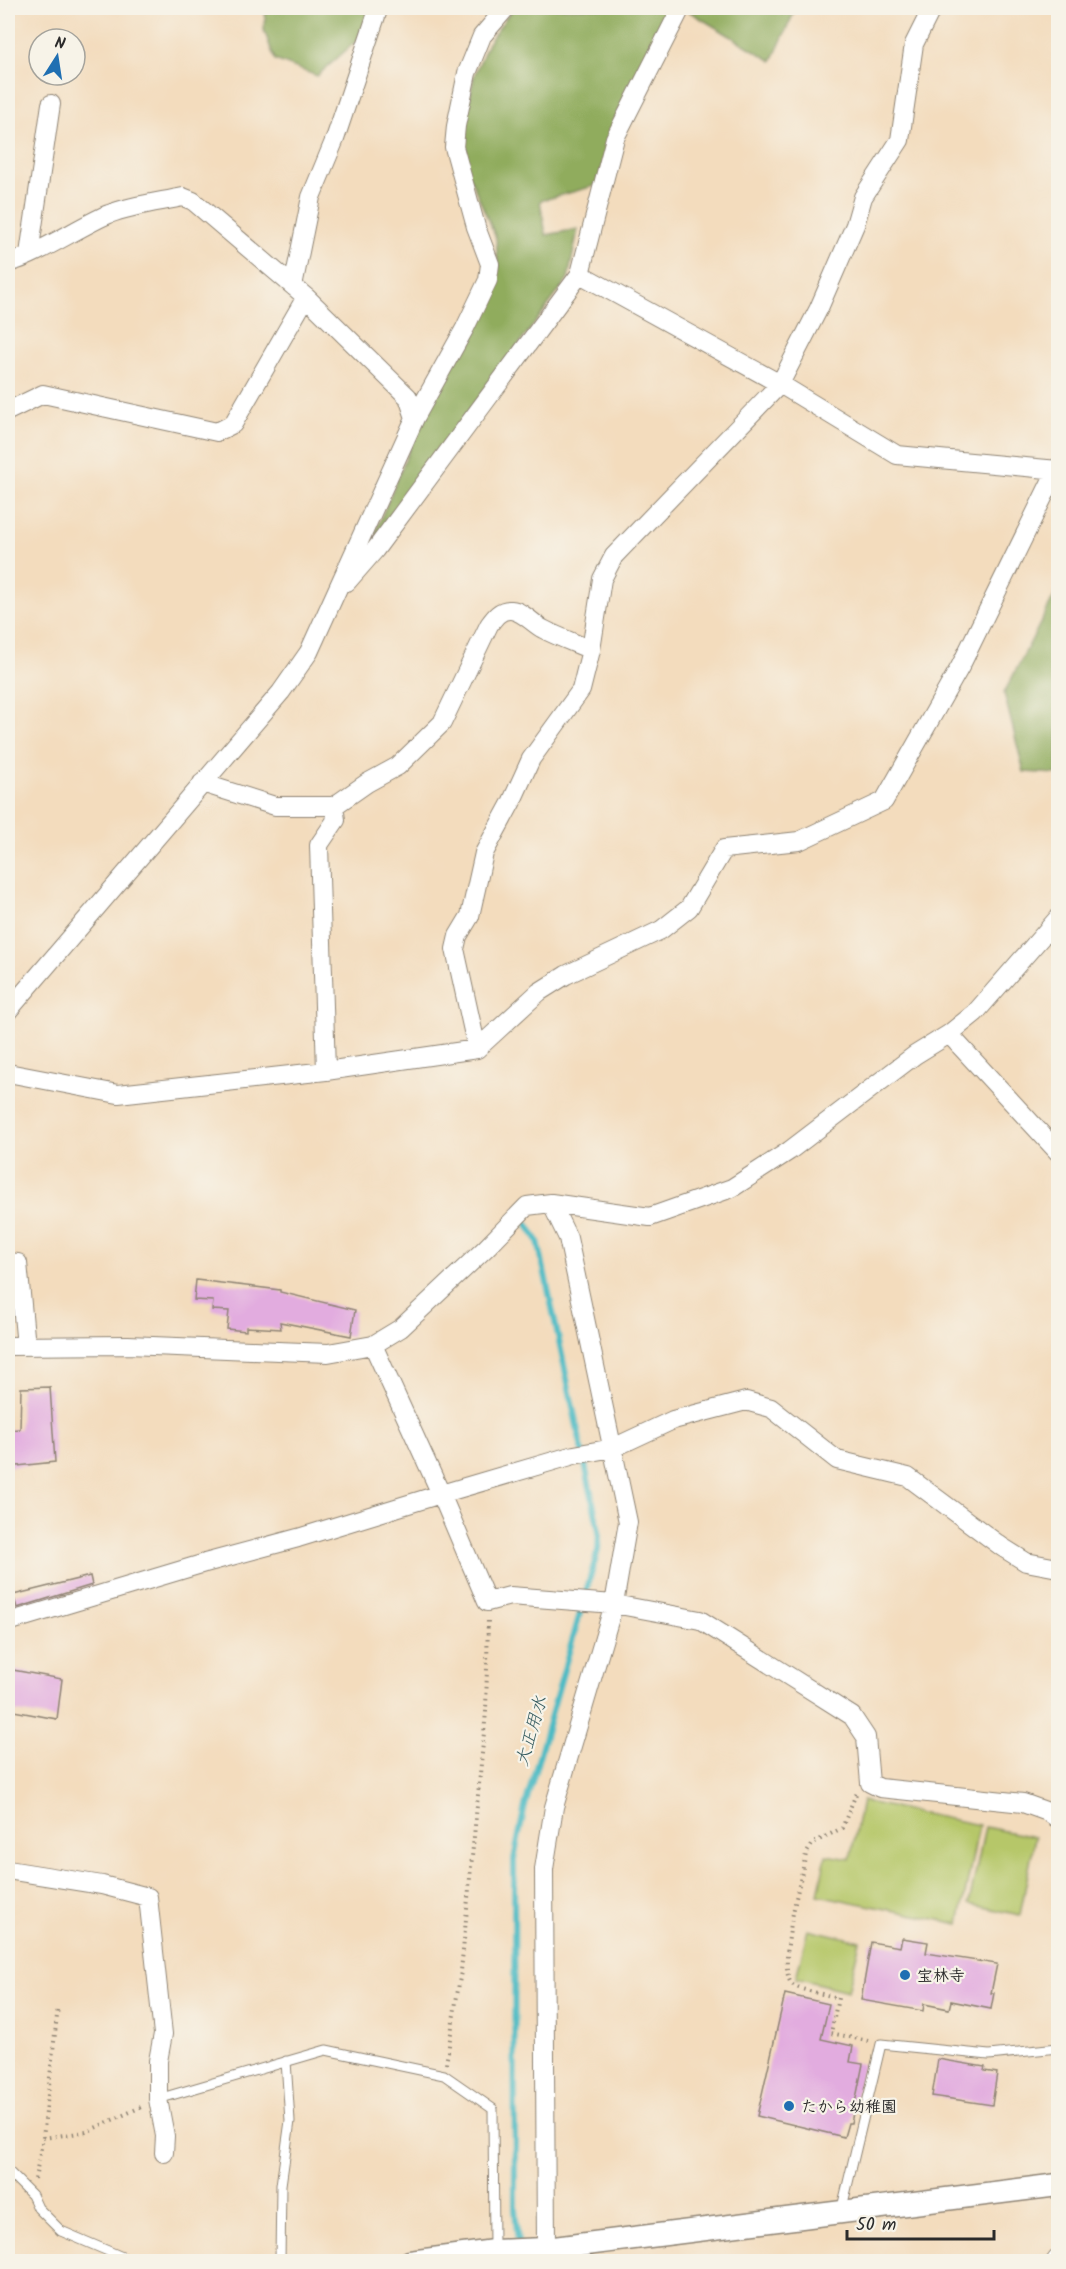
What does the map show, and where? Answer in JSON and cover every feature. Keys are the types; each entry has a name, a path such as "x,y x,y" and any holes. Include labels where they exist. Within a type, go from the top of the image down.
{"street":[{"path":"8,1011 281,692 309,652 415,418 465,328 488,280 490,264 476,227 454,147 456,126 468,73 482,36 506,8"},
{"path":"332,599 375,550 580,274 615,138 681,8"},
{"path":"477,1048 455,949 458,936 470,916 484,853 531,759 581,690 591,650 602,579 614,556 780,384 819,308 855,225 863,197 900,140 914,44 932,8"},
{"path":"8,411 43,394 217,432 233,424 299,291 311,197 335,139 378,10"},
{"path":"29,254 51,104"},
{"path":"8,262 13,262 110,213 183,197 193,201 299,291 408,397 415,418"},
{"path":"8,1073 118,1094 326,1071 477,1048 539,992 566,975 662,930 689,908 724,849 800,841 885,801 960,667 1058,468 897,455 780,384 580,274"},
{"path":"202,783 275,806 334,806 367,783 398,766 436,731 489,625 502,612 510,610 517,612 542,629 591,650"},
{"path":"326,1071 319,845 336,820 334,806"},
{"path":"8,1346 128,1345 328,1353 373,1345 401,1328 527,1206 551,1203 650,1217 732,1188 789,1151 915,1055 949,1034 975,1013 1059,918"},
{"path":"949,1034 1059,1152"},
{"path":"546,2249 544,1869 554,1807 614,1604 628,1522 606,1448 568,1238 551,1203"},
{"path":"8,1262 18,1263 26,1346"},
{"path":"373,1345 487,1602 510,1596 595,1602 700,1620 852,1716 866,1737 870,1784 880,1788 1023,1803 1048,1812 1059,1819"},
{"path":"8,1622 574,1455 606,1448 674,1420 746,1401 771,1408 837,1460 908,1477 1002,1547 1026,1562 1059,1569"},
{"path":"8,1870 102,1885 148,1897 163,2034 158,2061 158,2099 165,2136 164,2153"},
{"path":"410,2262 495,2256 1059,2185"},
{"path":"1055,2262 1059,2258"}],"lane":[{"path":"841,2212 881,2044 989,2055 1059,2048"},
{"path":"158,2099 326,2050 444,2075 493,2109 495,2256"},
{"path":"280,2262 281,2185 290,2121 286,2061"},
{"path":"8,2171 32,2194 38,2208 62,2231 134,2262"}],"path":[{"path":"444,2075 460,1971 486,1712 487,1602"},
{"path":"870,1784 856,1792 842,1828 813,1844 806,1854 787,1944 788,1978 793,1986 837,1998 831,2033 881,2044"},
{"path":"32,2194 43,2138 48,2078 58,2007"},
{"path":"43,2138 86,2132 158,2099"}],"green space":[{"path":"266,8 391,8 317,76 275,60 264,30"},
{"path":"516,8 669,8 615,119 598,185 540,201 546,235 578,229 568,279 371,542 422,419 498,268 496,238 467,170 462,140 474,76 488,43 510,12"},
{"path":"683,8 796,8 772,61"},
{"path":"1058,589 1058,774 1024,772 1004,693"},
{"path":"862,1801 979,1825 959,1924 818,1895 826,1855 850,1859"},
{"path":"985,1827 1035,1837 1020,1915 969,1904"},
{"path":"808,1929 860,1941 848,1991 796,1978"}],"building":[{"path":"196,1280 280,1290 280,1292 355,1310 351,1336 280,1322 281,1329 246,1327 246,1331 227,1329 229,1311 212,1310 213,1301 194,1300"},
{"path":"50,1387 55,1462 8,1467 8,1430 20,1429 21,1388"},
{"path":"90,1576 92,1585 17,1608 13,1595"},
{"path":"13,1670 62,1679 57,1719 8,1710"},
{"path":"902,1938 928,1942 926,1953 997,1964 991,1993 994,1993 991,2009 951,2001 949,2009 924,2004 923,2011 861,2000 871,1942 900,1947"},
{"path":"785,1994 829,2004 821,2039 853,2046 850,2062 863,2064 851,2123 848,2123 844,2137 757,2116"},
{"path":"938,2059 985,2067 984,2071 997,2073 992,2105 932,2096"}],"waterway":[{"name":"大正用水","path":"518,2244 515,2208 514,1859 525,1806 598,1550 599,1531 538,1241 526,1222"}],"place":[{"name":"宝林寺","path":"905,1975"},
{"name":"たから幼稚園","path":"789,2106"}]}
